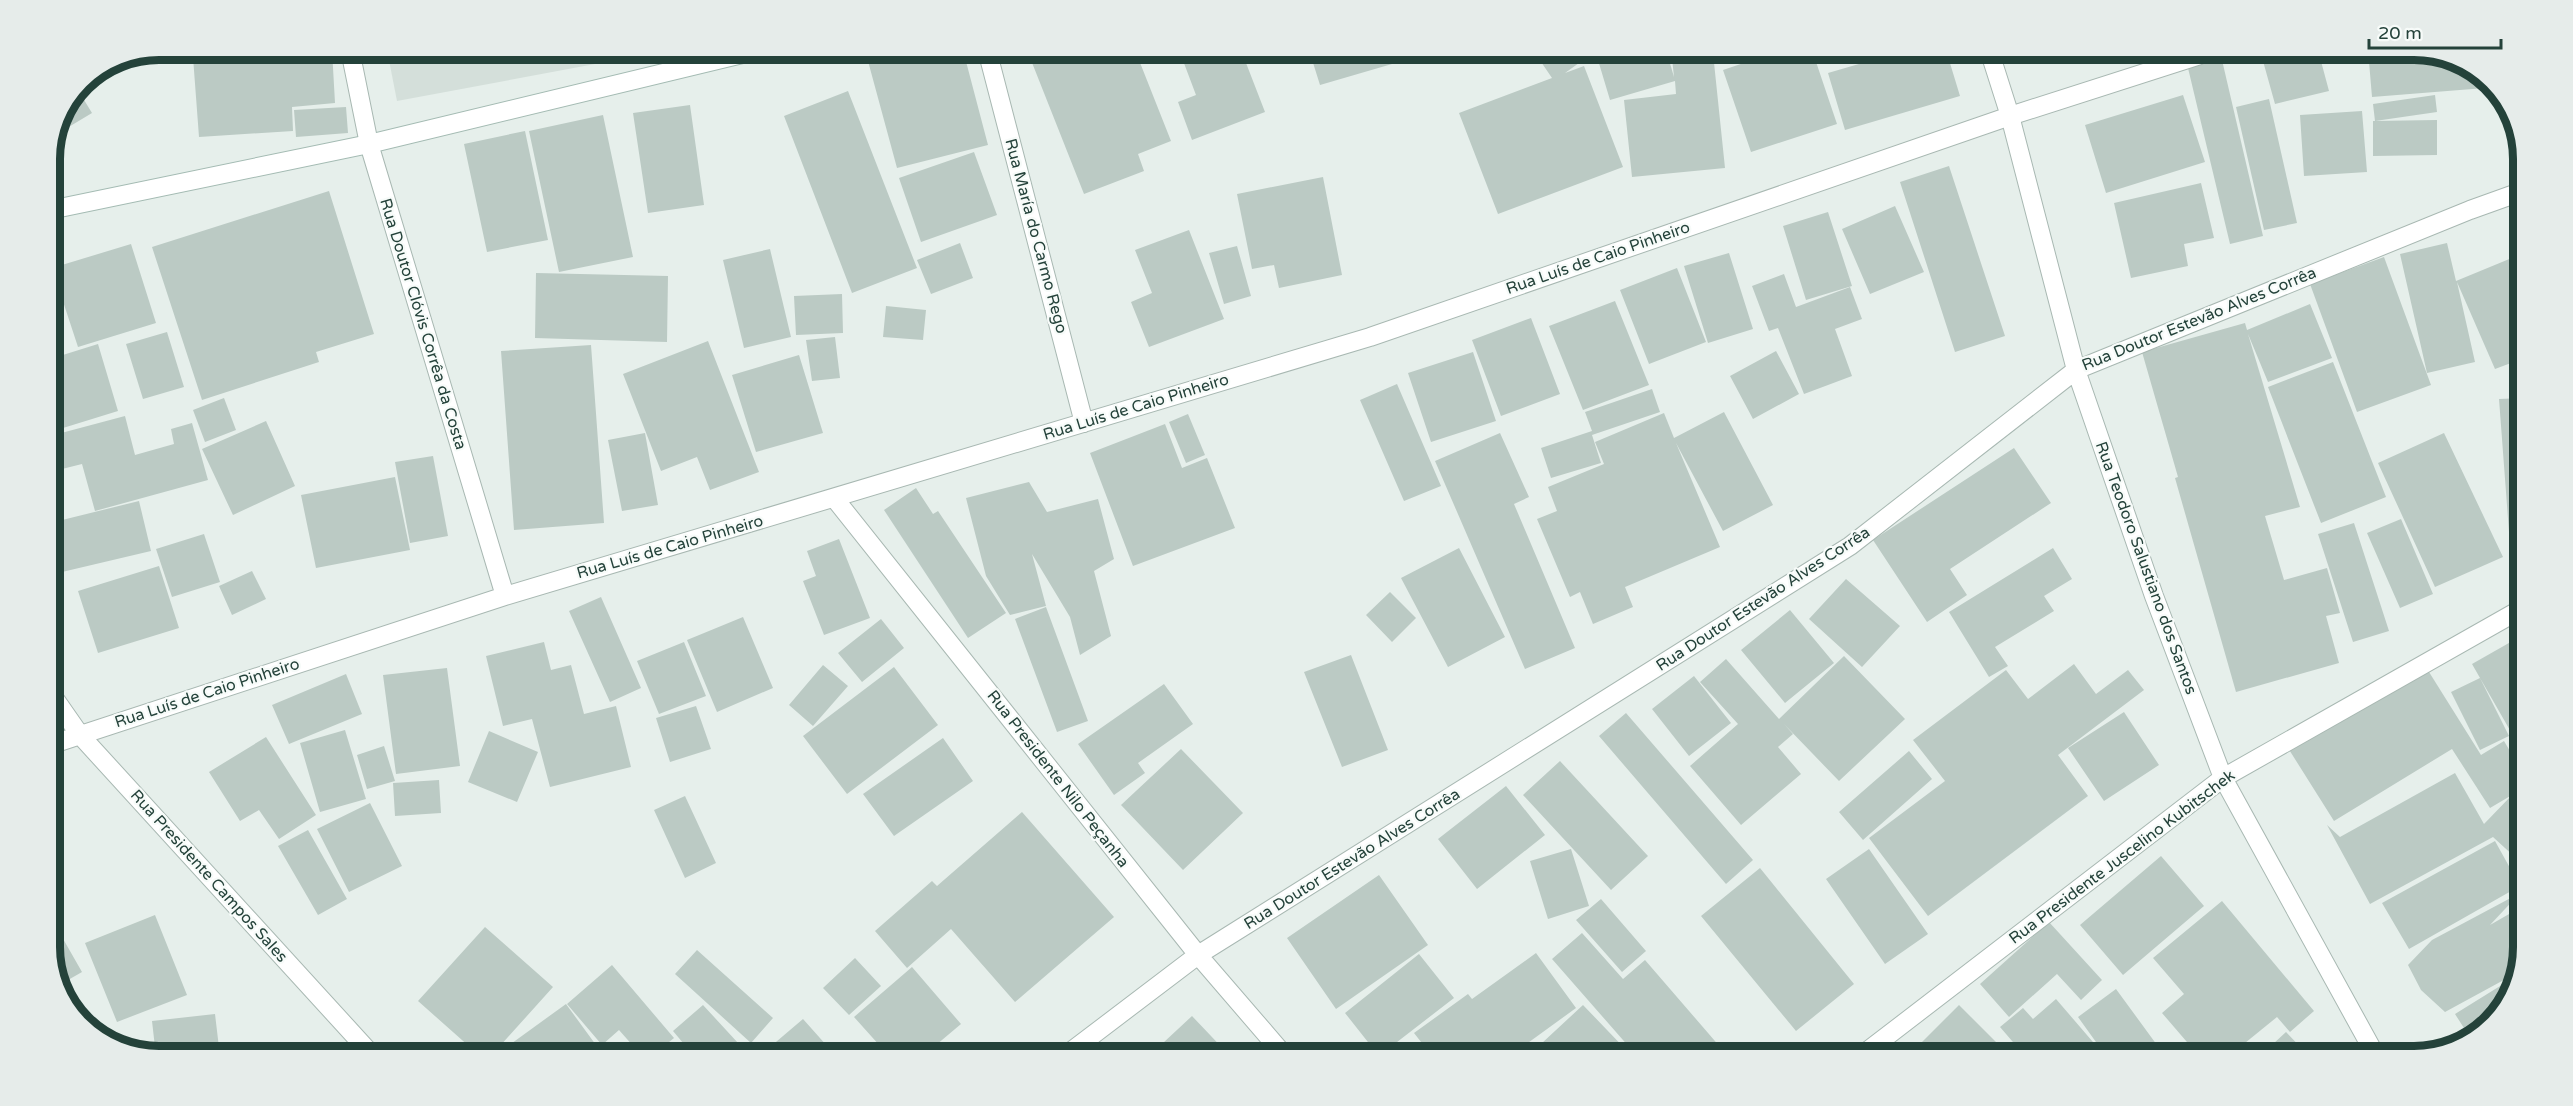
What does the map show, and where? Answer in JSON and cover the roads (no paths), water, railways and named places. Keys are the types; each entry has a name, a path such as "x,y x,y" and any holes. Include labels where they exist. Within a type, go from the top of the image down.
{"street":[{"name":"Rua Doutor Clóvis Corrêa da Costa","path":"352,60 369,144 505,596"},
{"path":"60,208 369,144 718,60"},
{"name":"Rua María do Carmo Rego","path":"990,60 1084,423"},
{"name":"Rua Teodoro Salustiano dos Santos","path":"1992,60 2010,116 2076,369 2154,596 2223,778 2370,1046"},
{"name":"Rua Luís de Caio Pinheiro","path":"60,742 505,596 1370,338 2010,116 2185,60"},
{"name":"Rua Doutor Estevão Alves Corrêa","path":"1078,1046 1198,956 1850,546 2076,369 2459,214 2513,195"},
{"name":"Rua Presidente Nilo Peçanha","path":"835,499 1198,956 1276,1046"},
{"name":"Rua Presidente Juscelino Kubitschek","path":"1874,1046 2223,778 2513,614"},
{"name":"Rua Presidente Campos Sales","path":"60,706 80,735 364,1046"}]}
